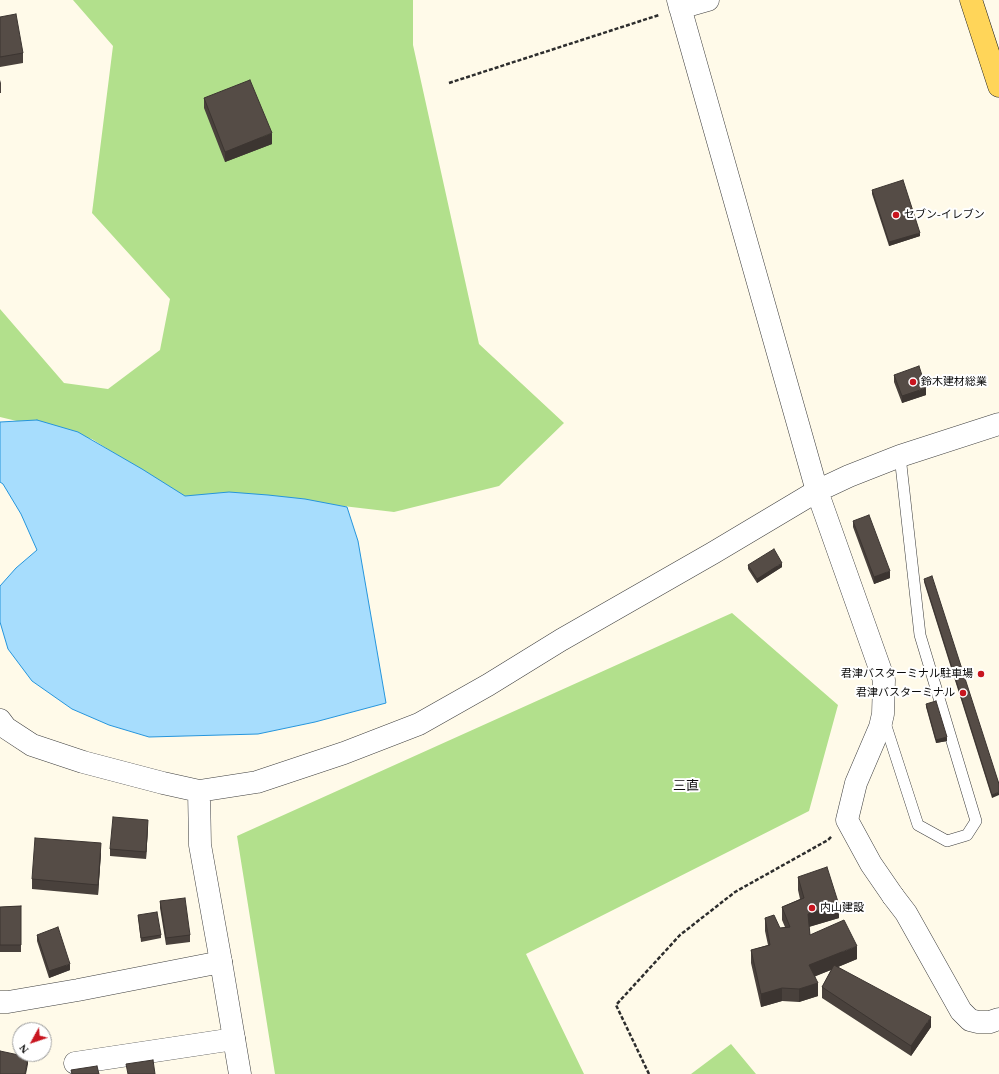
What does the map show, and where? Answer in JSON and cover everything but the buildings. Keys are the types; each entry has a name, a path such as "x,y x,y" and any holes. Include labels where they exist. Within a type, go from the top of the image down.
{"main road":[{"path":"971,0 999,86"}],"street":[{"path":"708,0 679,4 817,491 884,680 880,727 856,783 847,820 871,864 906,913 961,1011 970,1020 978,1022 990,1022 999,1019"},
{"path":"0,720 6,728 32,745 83,762 163,783 199,791 257,782 344,753 418,724 488,685 561,640 713,553 817,491 849,476 900,456 999,424"},
{"path":"199,791 200,845 222,962 240,1074"},
{"path":"0,1002 8,1002 78,990 222,962"},
{"path":"75,1063 234,1039"}],"lane":[{"path":"882,714 918,825 947,841 967,835 976,821 920,635 900,456"}],"path":[{"path":"449,83 593,37 679,4"},
{"path":"649,1074 616,1005 686,930 735,892 828,840 847,820"}],"green space":[{"path":"73,0 413,0 413,45 479,344 564,423 499,486 394,512 258,496 181,496 92,439 0,417 0,309 64,383 108,389 160,350 170,299 92,213 113,46"},
{"path":"732,613 838,705 809,811 526,954 584,1074 275,1074 237,836"},
{"path":"731,1044 756,1074 691,1074"}],"water":[{"path":"37,420 78,432 185,496 229,492 305,499 347,507 358,541 386,703 315,722 258,734 149,737 109,725 72,709 32,681 8,649 0,622 0,586 16,568 37,550 21,514 3,484 0,482 0,422"}],"place":[{"name":"セブン-イレブン","path":"896,215"},
{"name":"鈴木建材総業","path":"913,382"},
{"name":"君津バスターミナル駐車場","path":"981,674"},
{"name":"君津バスターミナル","path":"963,693"},
{"name":"内山建設","path":"812,908"}],"district":[{"name":"三直","path":"686,787"}]}
